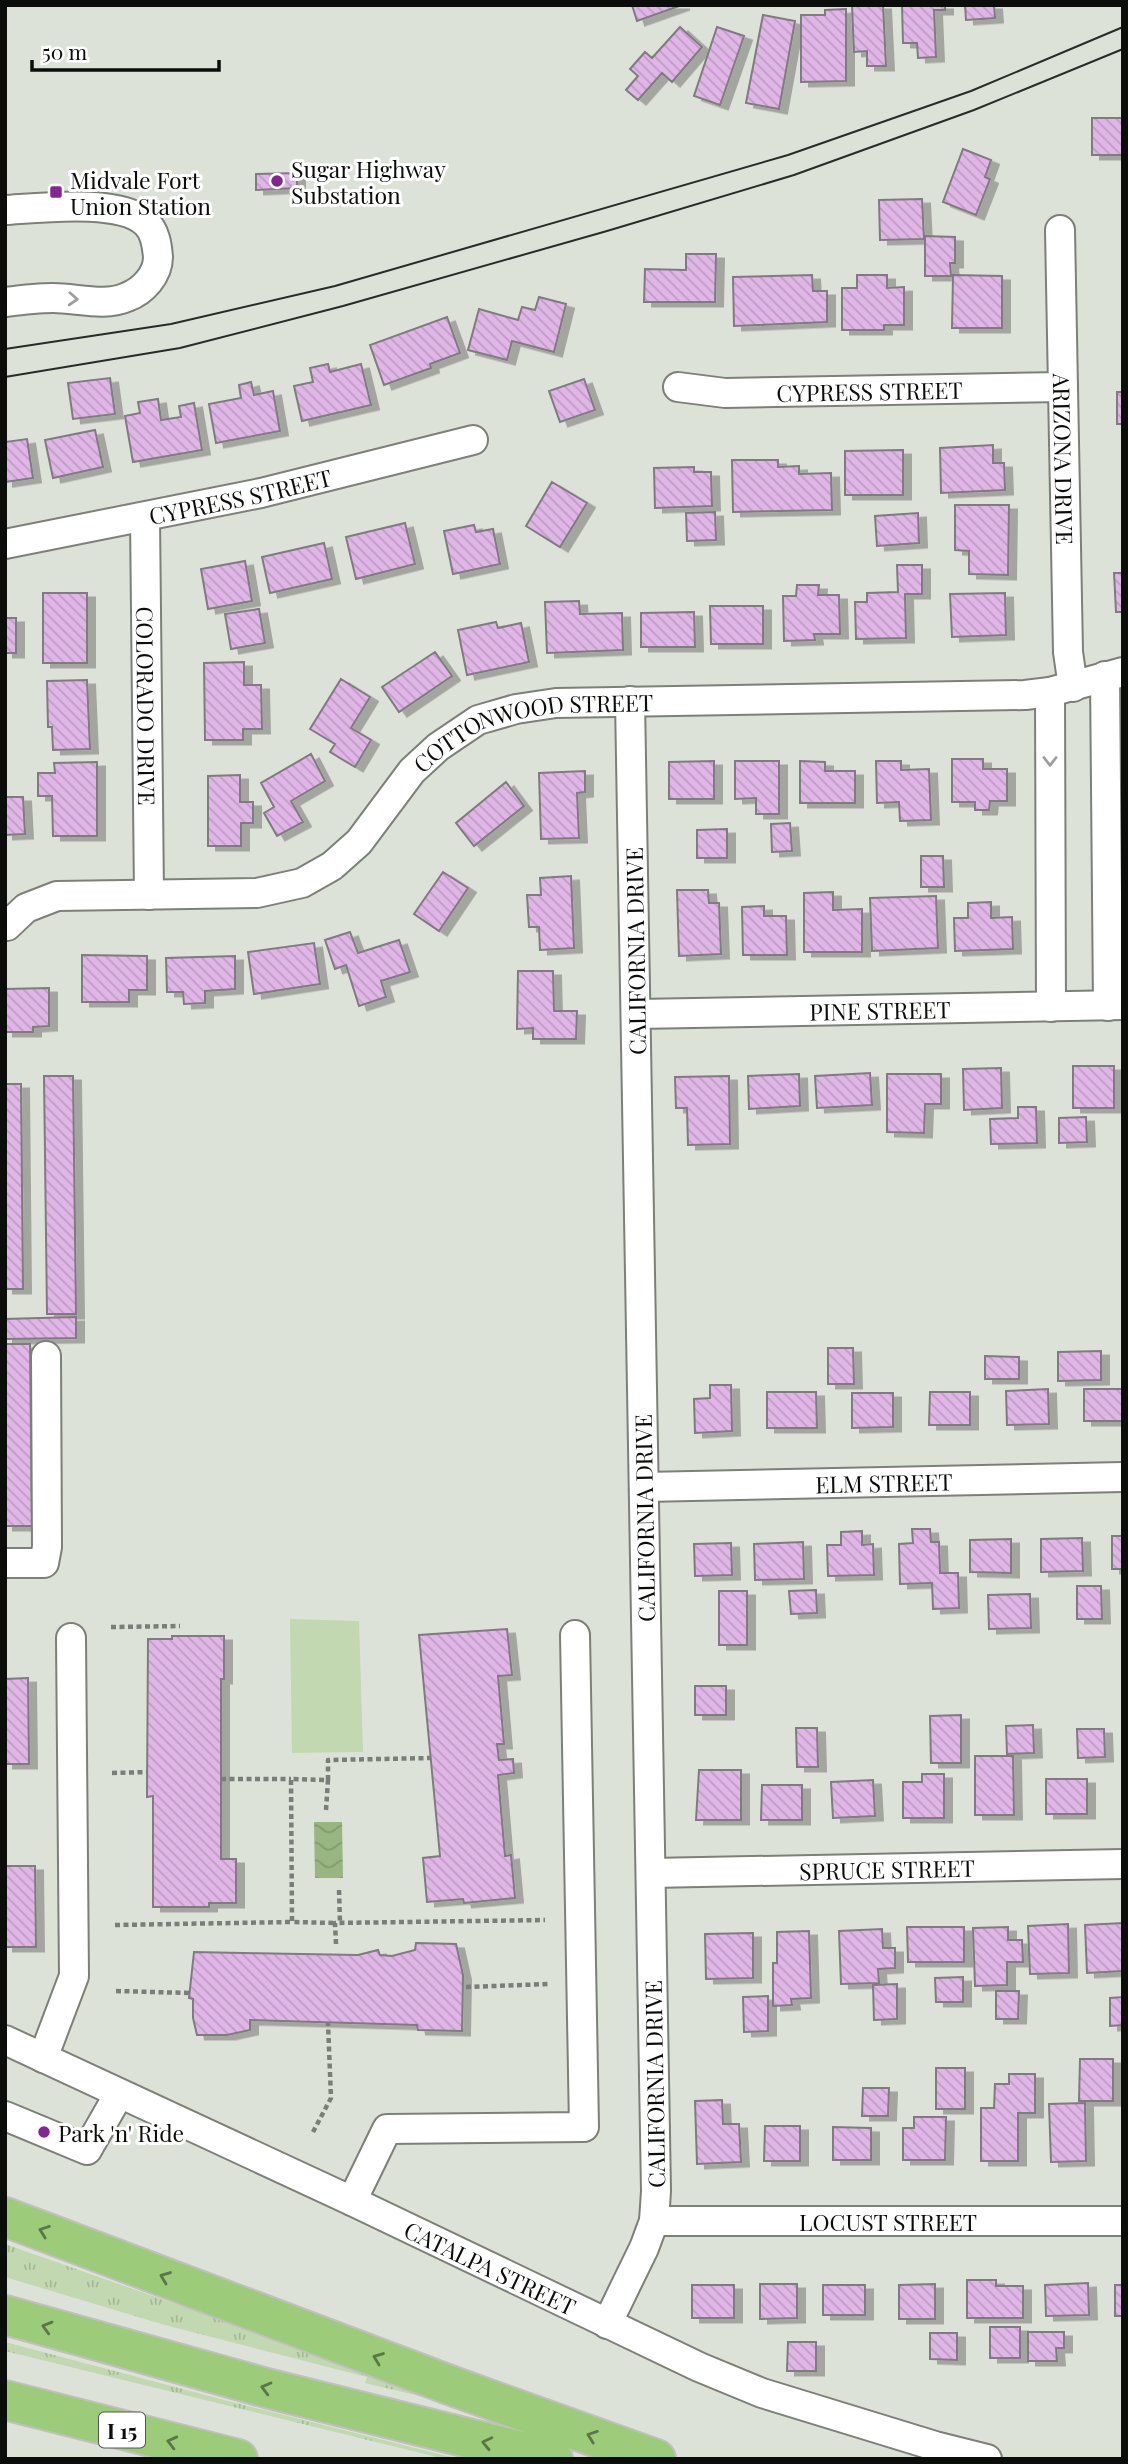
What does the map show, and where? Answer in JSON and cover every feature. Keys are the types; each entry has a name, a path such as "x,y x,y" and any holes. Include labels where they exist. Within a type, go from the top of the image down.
{"highway":[{"path":"5,2217 455,2387 656,2459"},
{"path":"5,2315 270,2389 553,2459"},
{"name":"I 15","path":"5,2400 238,2459"}],"street":[{"path":"5,209 93,206 134,214 146,222 154,233 158,260 149,282 129,297 113,301 52,298 5,302"},
{"name":"ARIZONA DRIVE","path":"1051,1007 1062,690 1068,652 1060,230"},
{"name":"CYPRESS STREET","path":"678,387 725,393 1063,387"},
{"name":"CYPRESS STREET","path":"5,544 275,490 473,440"},
{"name":"COLORADO DRIVE","path":"145,517 149,895"},
{"path":"1114,674 1116,1006"},
{"name":"COTTONWOOD STREET","path":"7,926 26,908 57,896 257,893 302,883 332,866 359,842 412,771 438,747 478,720 516,709 556,703 1062,690 1114,674"},
{"name":"CALIFORNIA DRIVE","path":"607,2324 644,2248 654,2221 656,2191 630,701"},
{"name":"PINE STREET","path":"637,1014 1116,1006"},
{"path":"5,1563 44,1563 47,1547 46,1356"},
{"name":"ELM STREET","path":"644,1488 1123,1477"},
{"path":"352,2201 387,2129 584,2127 575,1635"},
{"path":"43,2058 74,1976 71,1638"},
{"name":"SPRUCE STREET","path":"650,1873 1123,1864"},
{"name":"CATALPA STREET","path":"5,2040 352,2201 699,2367 762,2393 935,2446 987,2459"},
{"path":"5,2116 87,2150 119,2094"},
{"name":"LOCUST STREET","path":"654,2221 1123,2221"}],"path":[{"path":"111,1627 180,1626"},
{"path":"327,1810 328,1760 431,1758"},
{"path":"112,1773 148,1772"},
{"path":"221,1779 328,1780"},
{"path":"291,1780 292,1922"},
{"path":"336,1944 340,1890"},
{"path":"115,1925 545,1920"},
{"path":"466,1987 548,1984"},
{"path":"116,1990 190,1993"},
{"path":"313,2132 331,2098 328,2023"}],"green space":[{"path":"290,1619 359,1621 363,1752 292,1753"},
{"path":"5,2244 457,2405 365,2383 367,2377 165,2325 5,2277"},
{"path":"5,2342 459,2459 445,2459 5,2351"}],"water":[{"path":"314,1822 342,1822 343,1878 315,1878"}],"building":[{"path":"632,5 682,5 637,21"},
{"path":"852,5 883,5 886,66 867,66 867,51 854,52"},
{"path":"902,5 945,5 945,10 934,10 936,57 918,58 917,43 903,43"},
{"path":"965,5 994,5 995,18 966,20"},
{"path":"846,9 846,81 801,82 801,15 825,15 825,10"},
{"path":"763,15 795,21 779,109 746,103"},
{"path":"680,27 702,47 672,82 662,73 638,100 626,90 638,76 630,69 645,52 652,58"},
{"path":"717,27 744,36 720,105 694,96"},
{"path":"1092,118 1123,118 1123,155 1092,155"},
{"path":"963,149 991,160 985,177 990,179 976,215 943,202"},
{"name":"Sugar Highway Substation","path":"297,173 297,188 256,190 256,174"},
{"path":"922,199 924,239 880,240 879,200"},
{"path":"925,236 955,237 955,263 950,263 951,276 925,276"},
{"path":"686,254 716,254 715,302 644,302 645,269 686,270"},
{"path":"812,275 813,291 827,291 827,322 734,326 733,277"},
{"path":"857,275 887,275 887,288 904,287 904,325 884,325 884,330 842,330 842,288 857,288"},
{"path":"953,275 1002,276 1002,328 952,328"},
{"path":"539,297 566,304 554,352 512,341 507,360 468,350 479,309 518,320 522,307 535,310"},
{"path":"447,317 460,353 430,364 431,368 384,385 370,345"},
{"path":"328,364 330,372 361,364 371,405 302,421 294,386 313,382 310,368"},
{"path":"110,378 115,414 73,419 68,383"},
{"path":"584,379 595,410 560,422 549,391"},
{"path":"251,382 254,395 273,391 280,431 216,443 209,404 241,398 239,385"},
{"path":"1117,392 1123,392 1123,424 1117,424"},
{"path":"158,399 161,420 181,417 179,406 194,403 202,450 133,462 125,416 140,413 138,402"},
{"path":"95,430 103,467 53,478 45,440"},
{"path":"27,439 33,478 5,482 5,442"},
{"path":"993,445 993,463 1004,463 1005,490 941,493 940,448"},
{"path":"903,450 903,495 845,495 845,451"},
{"path":"732,460 778,460 778,467 799,466 799,474 831,473 832,510 733,512"},
{"path":"694,467 694,472 711,472 712,506 655,508 654,468"},
{"path":"552,482 587,503 560,547 526,526"},
{"path":"955,505 1009,505 1008,575 969,574 969,551 955,550"},
{"path":"715,512 716,540 687,541 686,513"},
{"path":"918,513 919,543 877,546 875,516"},
{"path":"405,523 415,564 356,579 346,537"},
{"path":"474,525 476,532 493,529 500,564 453,574 444,531"},
{"path":"324,543 332,579 270,593 262,557"},
{"path":"245,561 252,601 208,609 201,569"},
{"path":"897,565 922,565 922,594 905,594 906,638 856,639 855,602 867,602 867,593 898,592"},
{"path":"1114,573 1123,573 1123,612 1116,612"},
{"path":"797,585 819,585 818,595 839,595 840,634 814,634 815,640 784,641 783,596 796,596"},
{"path":"43,593 87,593 87,663 43,663"},
{"path":"1005,593 1006,635 952,637 950,594"},
{"path":"579,601 580,614 622,613 623,650 547,653 545,602"},
{"path":"710,606 763,606 763,644 711,644"},
{"path":"259,609 265,643 231,649 225,614"},
{"path":"694,612 695,647 641,647 641,613"},
{"path":"5,618 16,618 16,653 5,653"},
{"path":"496,622 498,628 521,623 529,662 467,675 458,630"},
{"path":"435,652 452,676 399,712 382,687"},
{"path":"244,662 244,685 261,685 262,729 243,729 243,740 205,740 204,663"},
{"path":"341,679 370,697 351,728 371,740 355,767 330,752 335,744 310,729"},
{"path":"87,680 90,749 53,750 52,727 48,727 47,681"},
{"path":"311,754 325,781 291,801 303,822 277,836 264,813 274,807 261,783"},
{"path":"952,759 983,759 983,769 1007,769 1007,801 990,801 989,810 975,810 975,802 952,802"},
{"path":"714,761 714,799 669,799 669,762"},
{"path":"735,761 779,761 779,814 756,814 756,798 735,799"},
{"path":"800,761 825,762 825,771 855,771 855,803 800,803"},
{"path":"876,761 901,761 901,770 929,769 931,820 900,821 899,802 877,803"},
{"path":"97,762 97,836 53,836 52,796 38,796 38,773 55,773 54,763"},
{"path":"585,771 585,792 577,793 579,838 541,839 539,773"},
{"path":"240,775 240,802 253,802 253,823 241,823 241,846 208,846 208,776"},
{"path":"506,782 524,806 474,846 456,823"},
{"path":"5,797 23,797 25,834 5,835"},
{"path":"790,823 792,851 772,852 771,824"},
{"path":"727,829 727,858 697,858 697,830"},
{"path":"921,856 943,856 944,887 921,887"},
{"path":"443,872 468,888 439,931 414,914"},
{"path":"571,876 574,948 540,950 539,927 529,927 527,895 541,895 540,878"},
{"path":"677,890 708,890 709,903 719,903 721,954 679,956"},
{"path":"833,892 833,910 862,909 862,952 804,952 804,893"},
{"path":"936,896 938,948 872,951 870,898"},
{"path":"991,902 991,918 1012,917 1013,949 955,951 954,918 968,918 968,903"},
{"path":"764,906 764,916 786,916 787,955 743,955 742,907"},
{"path":"350,932 358,953 399,940 410,972 381,981 386,997 359,1006 346,965 335,969 325,940"},
{"path":"314,943 320,984 254,994 248,952"},
{"path":"82,955 147,956 147,990 129,990 129,1002 82,1002"},
{"path":"235,956 235,989 205,991 205,1003 184,1004 183,992 167,992 166,958"},
{"path":"518,971 553,971 554,1011 577,1011 576,1039 533,1039 533,1028 517,1029"},
{"path":"49,988 49,1026 33,1027 33,1032 5,1032 5,989"},
{"path":"1073,1066 1114,1066 1114,1108 1073,1108"},
{"path":"1001,1068 1002,1108 964,1110 963,1069"},
{"path":"870,1073 872,1105 817,1108 815,1076"},
{"path":"799,1074 800,1106 749,1109 748,1076"},
{"path":"887,1074 941,1074 941,1104 925,1104 924,1133 887,1132"},
{"path":"44,1076 73,1076 76,1314 47,1314"},
{"path":"729,1076 730,1144 688,1145 687,1108 676,1108 675,1077"},
{"path":"5,1084 21,1084 23,1289 5,1289"},
{"path":"1018,1107 1036,1107 1037,1143 991,1144 990,1119 1018,1118"},
{"path":"1086,1117 1087,1142 1059,1143 1059,1118"},
{"path":"76,1317 76,1338 5,1339 5,1319"},
{"path":"5,1344 30,1344 32,1526 5,1526"},
{"path":"828,1348 853,1348 854,1384 828,1384"},
{"path":"1101,1351 1101,1380 1058,1381 1058,1352"},
{"path":"985,1356 1019,1357 1019,1379 985,1379"},
{"path":"710,1385 731,1385 732,1431 695,1433 694,1399 710,1398"},
{"path":"1048,1389 1049,1424 1007,1425 1006,1391"},
{"path":"1084,1389 1123,1389 1123,1421 1084,1421"},
{"path":"767,1392 816,1392 817,1428 767,1428"},
{"path":"930,1392 970,1392 970,1425 929,1425"},
{"path":"852,1393 893,1393 893,1427 852,1428"},
{"path":"912,1529 930,1529 931,1542 939,1542 940,1573 958,1573 959,1608 933,1609 932,1583 900,1584 899,1544 913,1543"},
{"path":"862,1531 862,1545 873,1544 874,1575 828,1576 827,1545 841,1545 841,1532"},
{"path":"1112,1536 1123,1536 1123,1569 1112,1569"},
{"path":"1082,1538 1083,1571 1041,1572 1041,1539"},
{"path":"1011,1539 1011,1573 970,1572 970,1540"},
{"path":"803,1542 804,1579 755,1580 754,1544"},
{"path":"731,1543 732,1575 695,1576 694,1544"},
{"path":"1077,1586 1101,1586 1102,1619 1077,1619"},
{"path":"816,1590 817,1613 791,1614 789,1591"},
{"path":"719,1591 747,1591 747,1645 719,1645"},
{"path":"1030,1594 1031,1628 989,1629 988,1595"},
{"path":"507,1629 512,1675 498,1676 504,1744 497,1744 499,1760 513,1759 514,1773 498,1775 505,1856 511,1855 515,1898 464,1903 463,1899 427,1902 423,1858 440,1856 419,1635"},
{"path":"172,1636 224,1636 224,1679 221,1679 221,1859 236,1859 236,1903 209,1903 209,1907 153,1907 153,1796 147,1797 148,1639 172,1639"},
{"path":"28,1678 29,1764 5,1764 5,1679"},
{"path":"695,1686 726,1686 726,1715 695,1715"},
{"path":"961,1715 961,1763 931,1763 930,1716"},
{"path":"1033,1725 1034,1753 1007,1754 1006,1726"},
{"path":"796,1728 817,1728 818,1767 797,1767"},
{"path":"1077,1729 1104,1729 1105,1757 1078,1758"},
{"path":"975,1756 1013,1756 1014,1815 975,1815"},
{"path":"699,1770 741,1770 741,1820 696,1820"},
{"path":"922,1774 944,1774 944,1818 903,1818 903,1782 922,1782"},
{"path":"1046,1779 1087,1779 1087,1814 1046,1814"},
{"path":"873,1780 875,1816 833,1818 831,1782"},
{"path":"762,1785 802,1785 802,1820 761,1820"},
{"path":"5,1866 35,1866 36,1947 5,1947"},
{"path":"1123,1923 1123,1971 1087,1973 1085,1925"},
{"path":"1068,1924 1069,1973 1030,1974 1028,1926"},
{"path":"907,1927 964,1927 964,1962 908,1962"},
{"path":"1008,1927 1008,1940 1022,1940 1023,1962 1007,1962 1007,1985 975,1986 973,1928"},
{"path":"882,1929 883,1948 895,1948 895,1968 878,1969 879,1983 841,1984 839,1931"},
{"path":"809,1931 811,1998 791,1999 792,2005 773,2006 773,1963 777,1963 777,1932"},
{"path":"753,1933 753,1978 706,1979 705,1934"},
{"path":"416,1943 456,1944 463,1975 462,2031 418,2030 417,2025 250,2020 250,2030 227,2035 197,2035 193,1999 189,1998 194,1952 358,1955 378,1950 380,1955 392,1956 415,1950"},
{"path":"963,1977 963,2002 936,2002 935,1978"},
{"path":"897,1984 897,2019 874,2020 873,1985"},
{"path":"996,1991 1019,1991 1018,2019 996,2019"},
{"path":"768,1996 768,2031 744,2032 743,1997"},
{"path":"1123,1997 1123,2025 1110,2026 1110,1998"},
{"path":"1080,2059 1113,2059 1113,2101 1079,2101"},
{"path":"936,2068 965,2068 965,2109 936,2109"},
{"path":"1009,2074 1035,2074 1035,2113 1018,2113 1018,2161 981,2161 981,2108 994,2108 995,2084 1009,2084"},
{"path":"863,2088 889,2088 888,2116 862,2116"},
{"path":"722,2100 723,2124 739,2124 741,2162 697,2164 695,2101"},
{"path":"1085,2103 1086,2161 1051,2162 1049,2104"},
{"path":"914,2117 946,2117 945,2160 903,2160 903,2128 914,2128"},
{"path":"765,2126 800,2126 800,2161 764,2161"},
{"path":"833,2127 871,2128 871,2160 833,2160"},
{"path":"967,2280 996,2280 996,2286 1023,2286 1023,2318 967,2318"},
{"path":"1088,2283 1089,2315 1046,2316 1045,2285"},
{"path":"760,2284 797,2284 797,2318 760,2319"},
{"path":"935,2284 935,2319 899,2319 899,2285"},
{"path":"692,2285 734,2285 734,2318 692,2318"},
{"path":"823,2285 865,2285 865,2315 823,2315"},
{"path":"1115,2285 1123,2285 1123,2316 1115,2316"},
{"path":"990,2327 1020,2327 1020,2358 990,2358"},
{"path":"1028,2332 1064,2332 1064,2348 1056,2348 1057,2361 1028,2361"},
{"path":"930,2333 957,2333 957,2360 930,2359"},
{"path":"788,2342 816,2342 816,2371 787,2371"}],"tram line":[{"path":"5,349 171,324 335,286 788,155 971,91 1123,27"},
{"path":"5,377 180,348 343,306 607,231 794,175 974,110 1123,49"}],"place":[{"name":"Sugar Highway Substation","path":"277,181"},
{"name":"Midvale Fort Union Station","path":"56,192"},
{"name":"Park 'n' Ride","path":"44,2132"}]}
